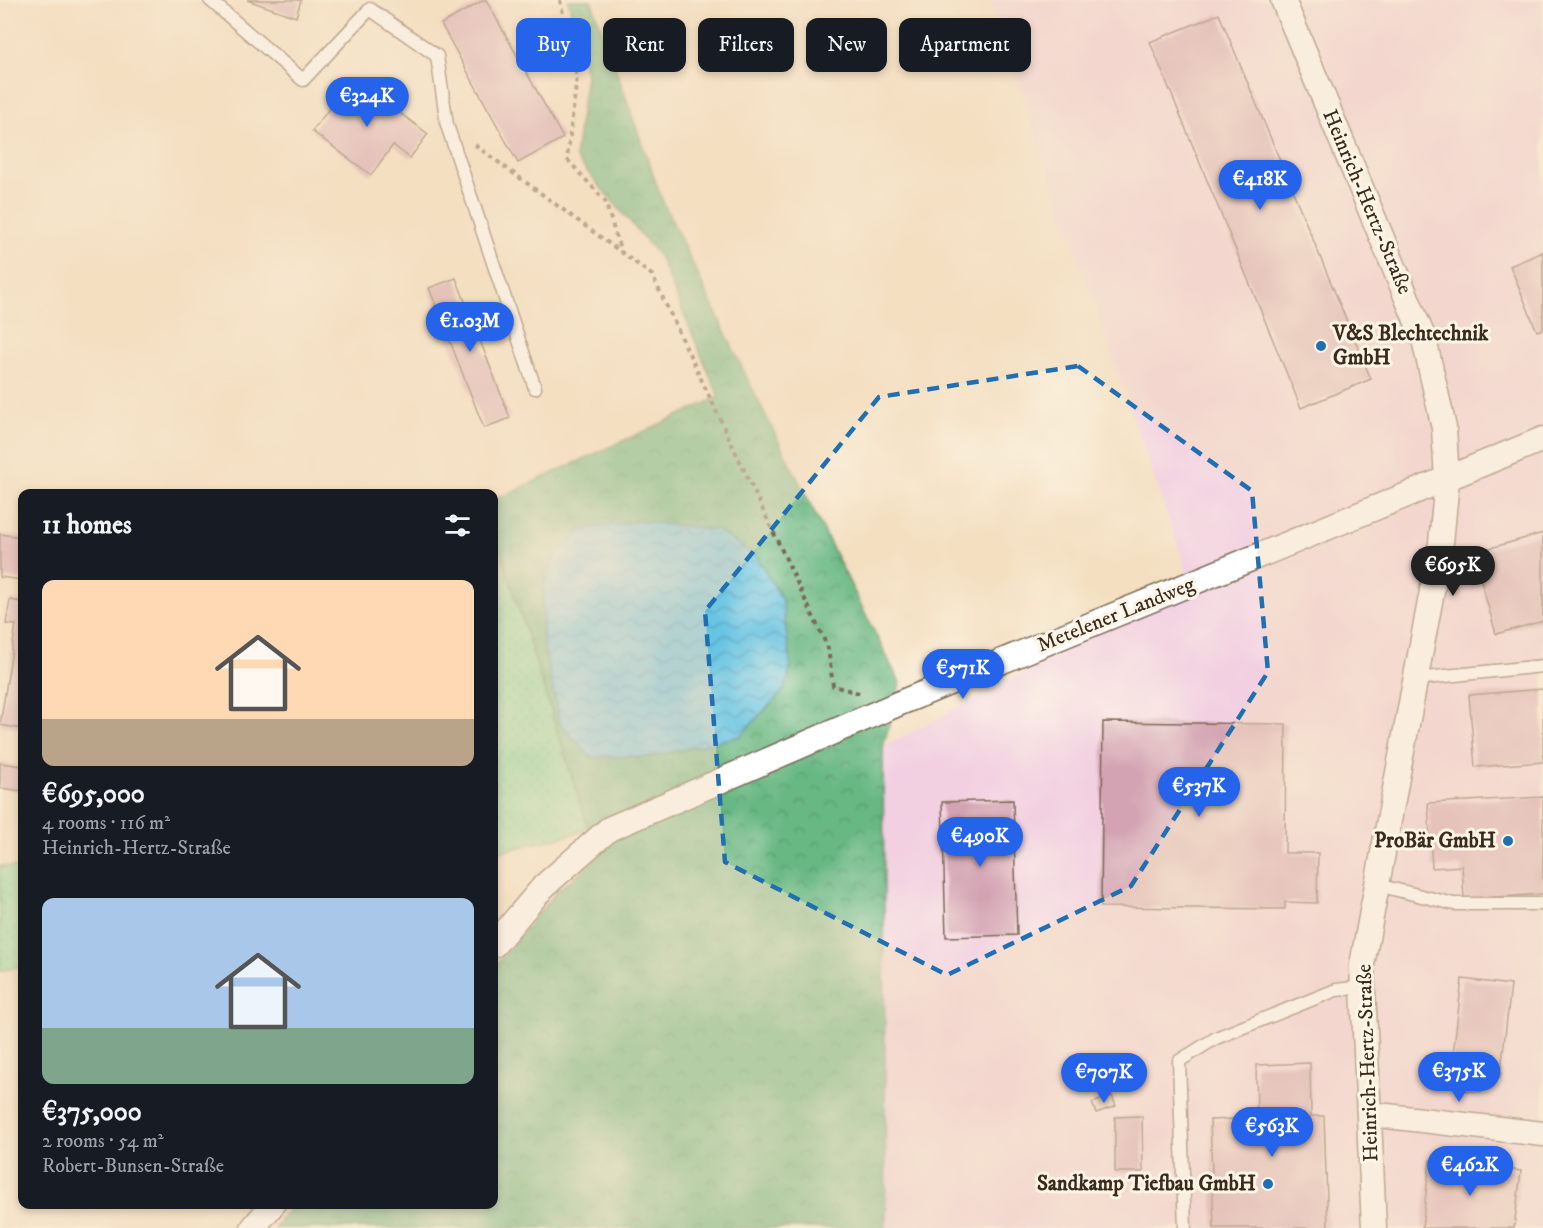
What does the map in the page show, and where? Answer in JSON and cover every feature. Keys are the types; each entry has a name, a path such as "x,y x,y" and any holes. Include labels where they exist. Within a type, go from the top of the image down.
{"street":[{"name":"Heinrich-Hertz-Straße","path":"1283,0 1425,339 1444,428 1447,480 1442,543 1362,964 1374,1228"},
{"name":"Metelener Landweg","path":"498,940 544,886 609,829 900,704 1543,439"},
{"path":"1370,1114 1543,1134"},
{"path":"253,1228 269,1209"}],"lane":[{"path":"210,0 303,80 370,9 437,56 447,125 535,388"},
{"path":"1416,679 1543,666"},
{"path":"1377,885 1454,904 1543,904"},
{"path":"1185,1228 1179,1061 1216,1038 1336,990 1363,987"}],"path":[{"path":"560,0 578,77 567,159 605,201 621,252"},
{"path":"447,125 652,275 828,648 833,686 900,704"}],"highlighted area":[{"path":"1078,366 1252,491 1268,672 1131,886 947,975 725,862 705,611 879,397"}],"shaded area":[{"path":"989,0 1543,0 1543,1228 886,1228 883,747 1191,584 1014,72 1031,72 1031,18 995,18"}],"green space":[{"path":"568,0 591,0 603,34 603,72 617,72 663,202 750,384 900,683 883,747 886,1228 274,1228 290,1209 498,1209 498,962 559,889 602,854 588,828 498,543 498,498 719,397 659,256 575,157 585,72 591,72 591,18 572,18","holes":["543,588 560,724 543,641"]},
{"path":"498,543 588,828 578,833 498,852"},
{"path":"0,866 18,868 18,967 0,971"}],"water":[{"path":"639,521 717,530 757,557 782,599 791,667 785,689 740,736 651,757 591,757 560,724 543,641 543,588 554,558 582,530"}],"building":[{"path":"247,0 301,0 296,17"},
{"path":"486,0 516,54 516,72 526,72 563,138 518,163 441,24"},
{"path":"1219,14 1371,379 1301,408 1150,42"},
{"path":"353,78 428,134 410,158 393,145 371,175 312,131"},
{"path":"1543,252 1543,329 1537,331 1510,266"},
{"path":"456,278 510,418 484,428 429,288"},
{"path":"1543,533 1543,621 1496,634 1473,553"},
{"path":"0,534 18,536 18,579 0,577"},
{"path":"10,600 18,601 18,728 0,725 16,625 6,624"},
{"path":"1543,689 1543,762 1475,767 1469,695"},
{"path":"1103,722 1286,724 1285,853 1318,853 1317,903 1285,902 1285,909 1101,907"},
{"path":"0,763 18,765 18,790 0,788"},
{"path":"1543,797 1543,894 1464,899 1462,866 1432,868 1428,803"},
{"path":"1013,800 1017,935 946,937 942,802"},
{"path":"1462,979 1511,985 1500,1078 1490,1077 1489,1086 1480,1092 1467,1091 1459,1083 1460,1073 1451,1072"},
{"path":"1310,1063 1311,1116 1324,1116 1328,1228 1214,1228 1210,1120 1257,1118 1256,1065"},
{"path":"1112,1096 1116,1106 1096,1113 1092,1103"},
{"path":"1142,1116 1143,1172 1115,1172 1115,1117"},
{"path":"1430,1160 1521,1171 1514,1228 1422,1228"}],"place":[{"name":"V&S Blechtechnik GmbH","path":"1321,346"},
{"name":"ProBär GmbH","path":"1508,841"},
{"name":"Sandkamp Tiefbau GmbH","path":"1268,1184"}]}
